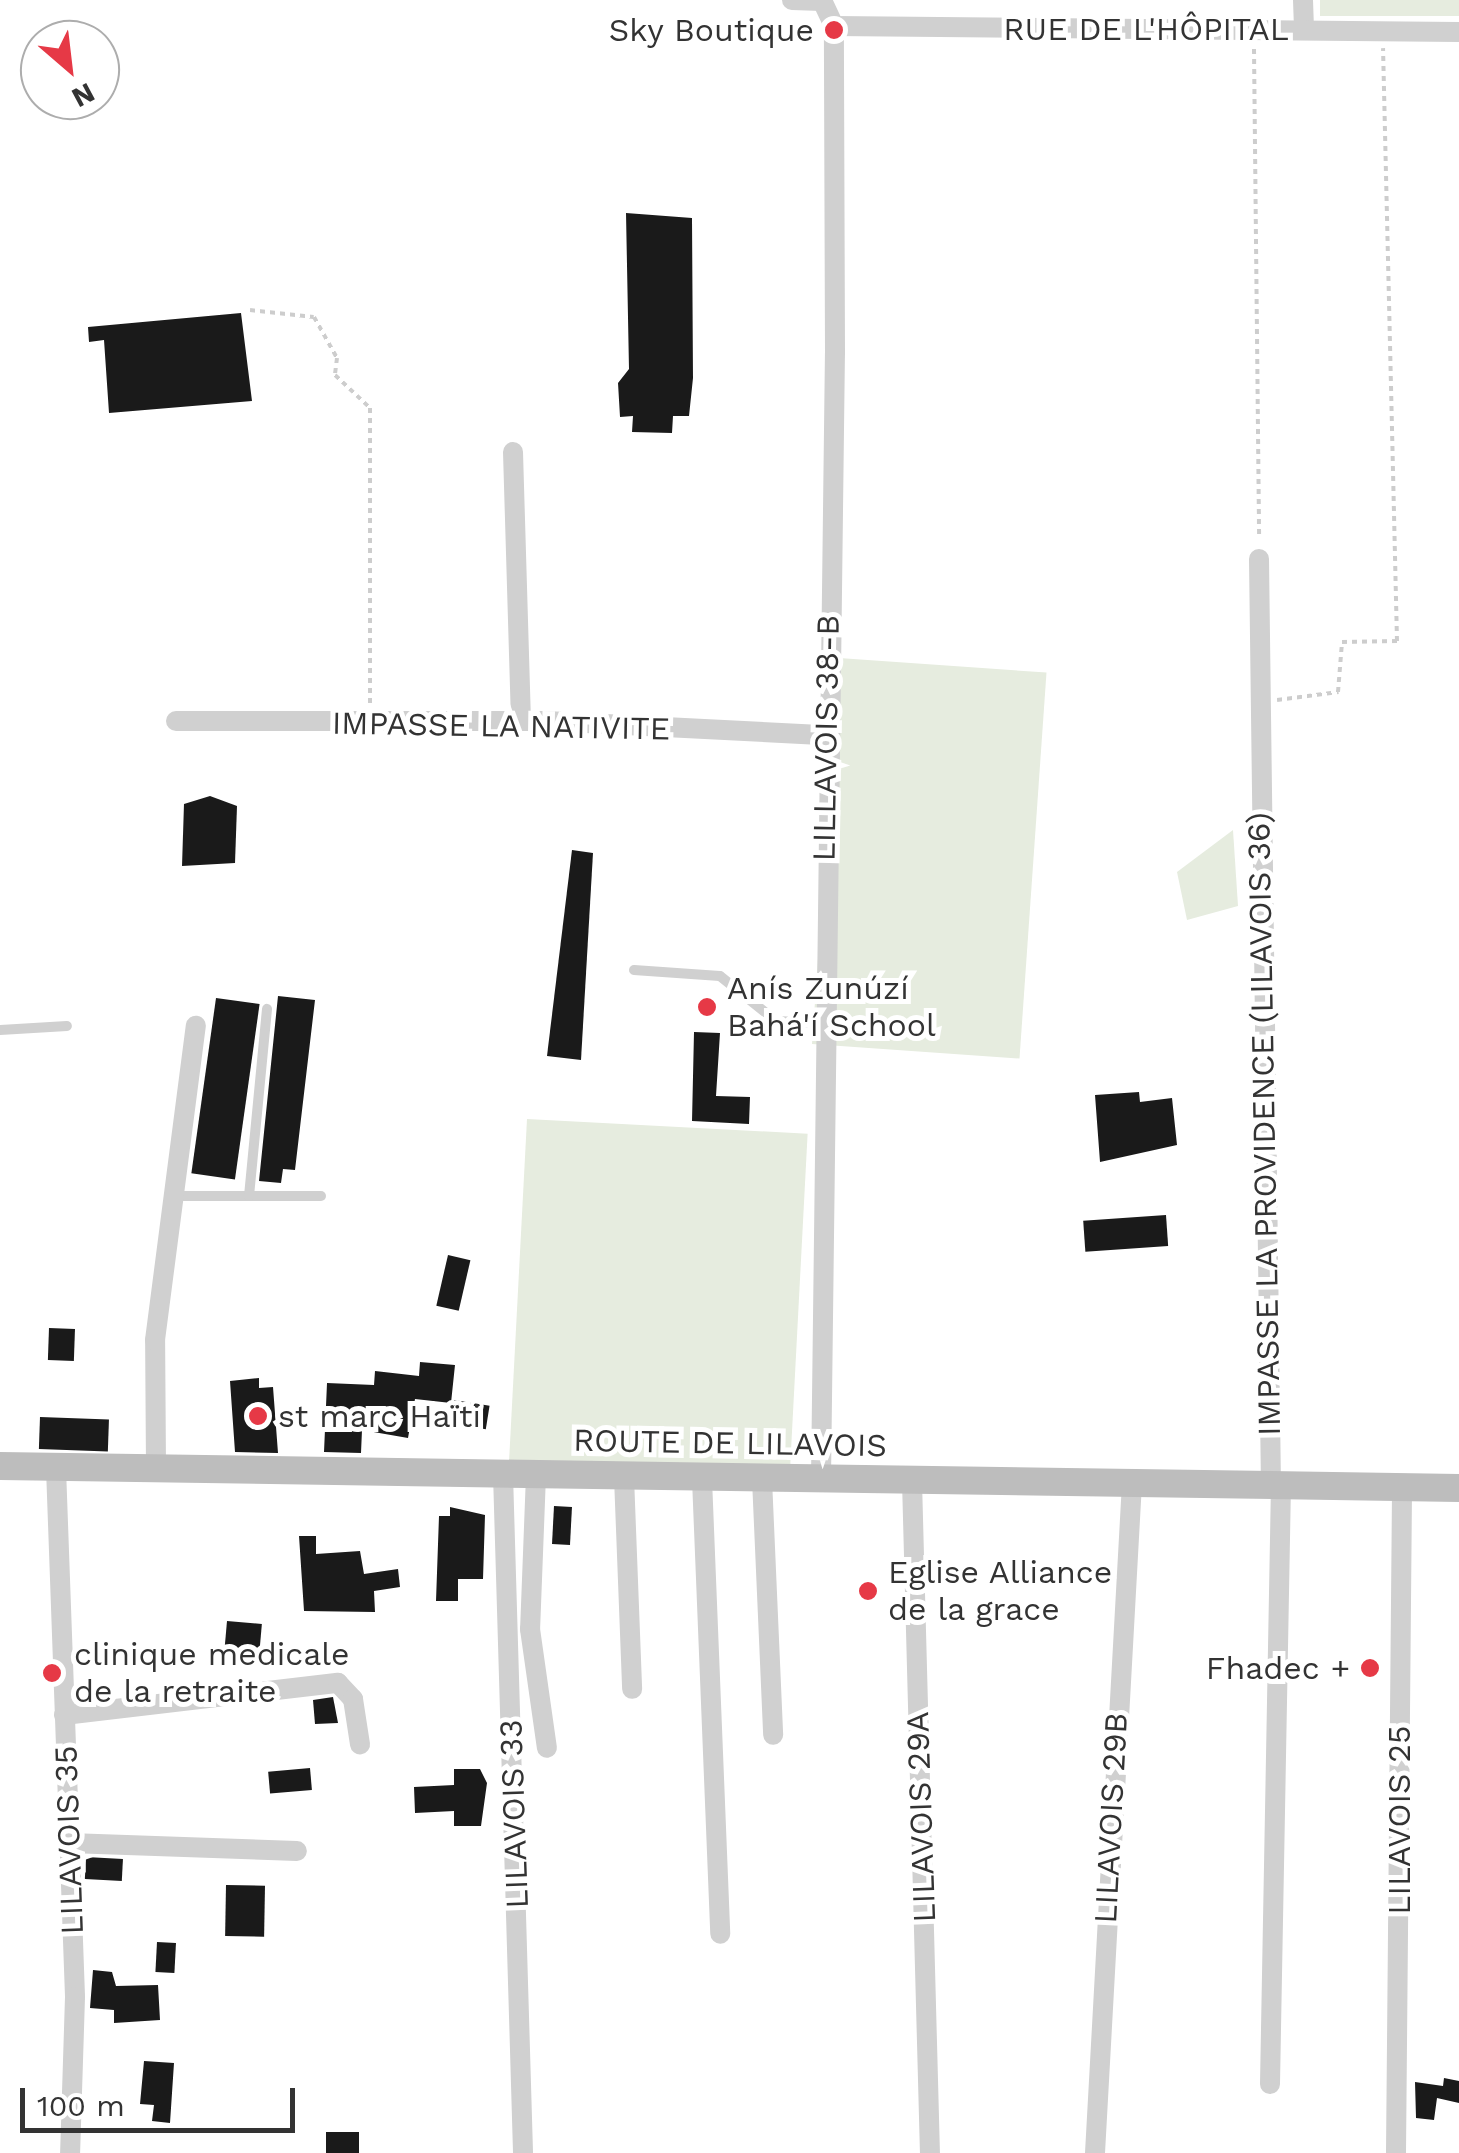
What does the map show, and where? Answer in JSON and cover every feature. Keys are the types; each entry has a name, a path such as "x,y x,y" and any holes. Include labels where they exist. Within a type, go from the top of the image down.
{"main road":[{"name":"ROUTE DE LILAVOIS","path":"0,1466 1459,1488"}],"street":[{"path":"792,0 822,0"},
{"name":"LILLAVOIS 38-B","path":"822,0 834,26 821,1023 822,1479"},
{"path":"1304,0 1304,30"},
{"name":"RUE DE L'HÔPITAL","path":"834,26 1459,32"},
{"path":"513,452 522,721"},
{"name":"IMPASSE LA PROVIDENCE (LILAVOIS 36)","path":"1259,559 1256,764 1276,1484 1270,2084"},
{"name":"IMPASSE LA NATIVITE","path":"176,721 370,725 522,721 826,735"},
{"path":"156,1468 170,1196 196,1026"},
{"name":"LILAVOIS 35","path":"56,1468 69,1843 70,2153"},
{"name":"LILAVOIS 33","path":"504,1474 523,2153"},
{"path":"536,1475 530,1629 547,1748"},
{"path":"624,1477 632,1689"},
{"path":"702,1479 720,1934"},
{"path":"762,1479 773,1735"},
{"name":"LILAVOIS 29A","path":"912,1481 930,2153"},
{"name":"LILAVOIS 29B","path":"1095,2153 1132,1483"},
{"name":"LILAVOIS 25","path":"1396,2153 1402,1487"},
{"path":"64,1715 338,1683 354,1699 360,1744"},
{"path":"69,1843 297,1851"}],"lane":[{"path":"634,970 720,976 776,1021 821,1023"},
{"path":"249,1196 267,1010"},
{"path":"0,1030 67,1026"},
{"path":"170,1196 321,1196"}],"path":[{"path":"1254,30 1259,559"},
{"path":"1257,703 1338,692 1342,642 1396,641 1382,31"},
{"path":"250,310 314,317 338,358 335,375 370,408 370,725"}],"shaded area":[{"path":"1320,0 1459,0 1459,16 1320,16"},
{"path":"839,658 1046,673 1019,1059 812,1044"},
{"path":"1233,830 1238,906 1187,920 1177,872"},
{"path":"527,1119 808,1134 789,1481 509,1467"}],"building":[{"path":"626,213 692,218 693,378 689,416 673,416 672,433 632,432 633,416 620,417 618,383 629,369"},
{"path":"241,313 252,401 109,413 104,340 89,342 88,327"},
{"path":"210,796 237,806 235,863 182,866 184,804"},
{"path":"572,850 593,853 581,1060 547,1056"},
{"path":"278,996 315,1000 295,1170 283,1169 281,1183 259,1181"},
{"path":"216,998 260,1004 235,1179 191,1173"},
{"path":"694,1032 720,1033 716,1096 750,1097 749,1124 692,1121"},
{"path":"1139,1092 1140,1102 1172,1098 1177,1145 1100,1162 1095,1095"},
{"path":"1166,1215 1168,1246 1085,1252 1083,1221"},
{"path":"448,1255 470,1260 459,1311 436,1306"},
{"path":"49,1328 75,1329 74,1361 48,1360"},
{"path":"420,1362 455,1365 451,1403 415,1399 408,1438 362,1430 361,1453 324,1452 327,1383 374,1385 375,1371 419,1376"},
{"path":"259,1378 259,1388 273,1387 278,1453 235,1452 230,1381"},
{"path":"454,1400 490,1406 486,1429 450,1424"},
{"path":"40,1417 109,1419 108,1451 39,1449"},
{"path":"554,1506 572,1507 570,1545 552,1544"},
{"path":"450,1507 485,1515 483,1579 458,1579 458,1601 436,1601 439,1516 450,1516"},
{"path":"299,1536 316,1536 316,1554 360,1551 364,1574 398,1569 400,1587 374,1591 375,1612 304,1611"},
{"path":"227,1621 262,1624 258,1665 223,1662"},
{"path":"339,1648 341,1663 307,1668 305,1653"},
{"path":"333,1697 338,1723 315,1724 313,1700"},
{"path":"310,1768 312,1790 270,1794 268,1772"},
{"path":"454,1769 480,1769 487,1783 481,1826 454,1826 454,1811 415,1813 414,1787 454,1785"},
{"path":"86,1857 123,1859 122,1881 85,1879"},
{"path":"226,1885 265,1886 264,1937 225,1936"},
{"path":"157,1942 176,1943 174,1973 155,1972"},
{"path":"93,1970 112,1972 116,1986 158,1985 160,2020 114,2023 114,2010 90,2008"},
{"path":"144,2061 174,2063 170,2123 152,2121 154,2105 140,2104"},
{"path":"1444,2078 1459,2081 1459,2103 1437,2098 1434,2120 1416,2118 1415,2082 1443,2086"},
{"path":"326,2132 359,2132 359,2153 326,2153"}],"place":[{"name":"Sky Boutique","path":"834,30"},
{"name":"Anís Zunúzí Bahá'í School","path":"707,1007"},
{"name":"st marc Haïti","path":"258,1416"},
{"name":"Eglise Alliance de la grace","path":"868,1591"},
{"name":"Fhadec +","path":"1370,1668"},
{"name":"clinique medicale de la retraite","path":"52,1673"}]}
